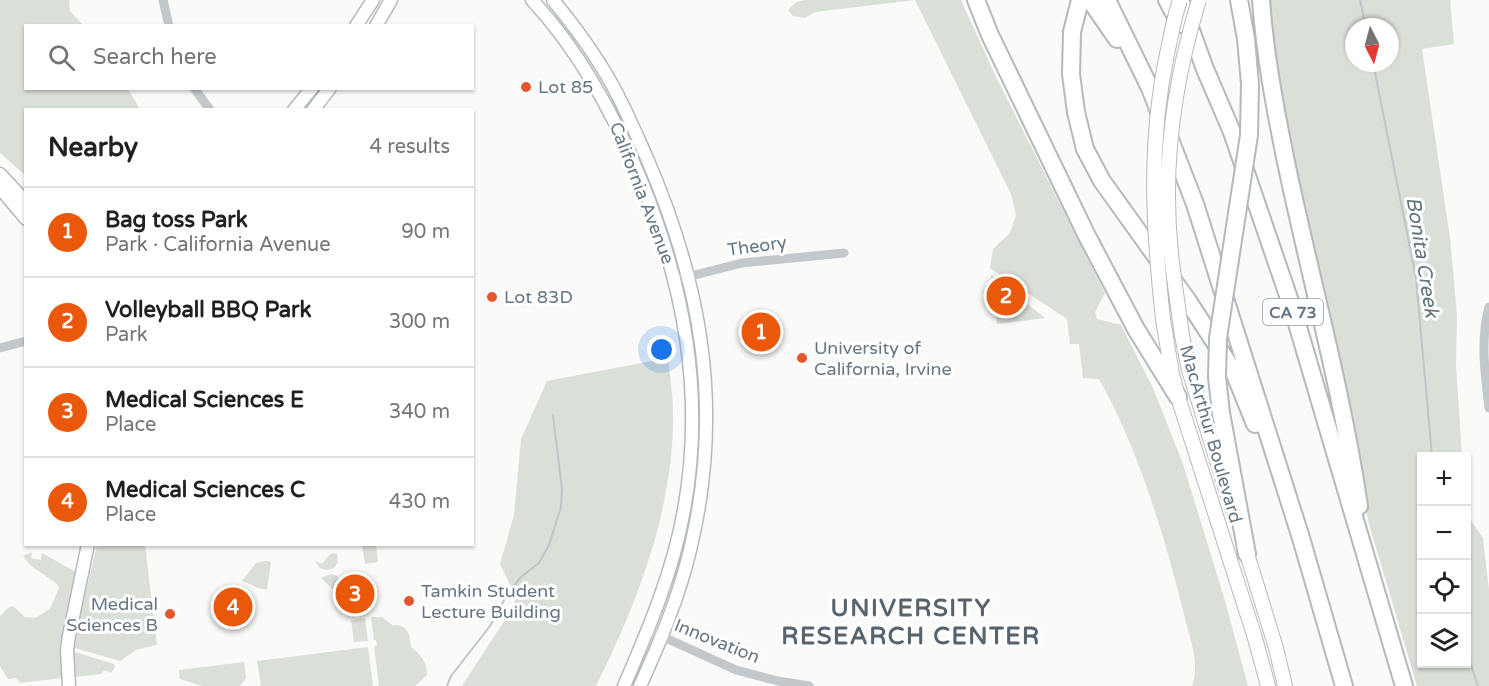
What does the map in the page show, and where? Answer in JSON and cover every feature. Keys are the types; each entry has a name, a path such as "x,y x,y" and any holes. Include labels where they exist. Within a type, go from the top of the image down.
{"highway":[{"path":"976,0 990,35 1087,236 1136,329 1178,397"},
{"path":"1080,0 1072,32 1071,74 1076,112 1085,149 1102,181 1188,301 1234,372 1301,538"},
{"path":"1090,0 1150,88"},
{"path":"1107,0 1150,88 1196,204 1301,538 1344,686"},
{"path":"1167,0 1205,69"},
{"path":"1180,0 1205,69"},
{"path":"1239,0 1246,39 1250,84 1250,135 1218,338 1217,377 1221,413 1247,554"},
{"path":"1261,0 1270,84 1351,453 1366,560"},
{"name":"CA 73","path":"1205,69 1232,132 1293,310 1404,686"}],"main road":[{"name":"MacArthur Boulevard","path":"1180,0 1162,78 1154,150 1154,214 1163,319 1178,397 1255,638 1268,686"},
{"name":"MacArthur Boulevard","path":"1199,0 1181,69 1171,130 1169,204 1171,251 1189,370 1276,648 1285,686"},
{"path":"1255,638 1258,686"}],"street":[{"path":"164,0 169,24"},
{"path":"357,24 373,0"},
{"path":"377,24 391,0"},
{"name":"California Avenue","path":"532,0 569,44 610,110 654,212 675,280 684,322 691,374 691,445 686,494 677,542 661,599 624,686"},
{"name":"California Avenue","path":"553,0 602,67 625,111 674,224 689,276 704,351 705,456 699,504 690,551 662,636 640,686"},
{"path":"195,90 209,108"},
{"path":"296,108 310,90"},
{"path":"315,108 328,90"},
{"path":"0,174 24,200"},
{"path":"0,188 24,217"},
{"name":"Theory","path":"675,280 742,263 844,253"},
{"path":"1489,307 1484,326 1489,408"},
{"path":"0,348 24,342"},
{"path":"69,686 67,650 88,546"},
{"name":"Innovation","path":"648,630 736,670 809,686"}],"shaded area":[{"path":"0,0 69,0 70,11 82,24 24,24 24,90 129,90 139,108 24,108 24,174 0,153"},
{"path":"805,0 915,0 815,12 805,18 793,16 788,10 796,2"},
{"path":"915,0 961,0 996,77 1105,293 1095,312 1097,319 1121,325 1153,388 1183,464 1223,594 1248,686 1192,686 1195,667 1190,638 1167,551 1138,463 1099,379 1083,378 1079,344 1070,344 1067,319 990,268 993,249 1010,233 1016,215 1011,194"},
{"path":"1269,0 1450,0 1454,44 1422,49 1450,238 1457,315 1456,366 1462,452 1417,452 1417,668 1471,668 1471,520 1483,538 1489,590 1489,686 1417,686 1369,524 1279,93"},
{"path":"991,275 1045,318 997,324"},
{"path":"764,310 769,354 758,355 754,311"},
{"path":"668,358 673,406 672,449 660,519 639,588 596,686 462,686 512,609 516,597 500,564 514,515 521,439 547,381"},
{"path":"97,546 145,546 157,645 136,650 120,661 75,648 78,625"},
{"path":"362,546 376,546 378,562 365,564"},
{"path":"32,552 31,558 41,560 42,553 74,571 76,578 64,640 62,678 20,683 16,678 8,679 0,666 0,616 13,606 25,617 35,618 50,609 59,588 57,584 30,565 23,556"},
{"path":"337,554 338,562 334,568 327,570 320,568 315,561 322,564 329,555"},
{"path":"264,561 271,563 267,589 242,581 256,563"},
{"path":"331,574 339,577 343,584 344,600 321,578"},
{"path":"371,617 382,617 392,625 402,626 407,631 411,647 423,659 427,671 427,675 415,686 379,686 374,646 377,645 374,640"},
{"path":"365,618 368,641 354,642 351,620"},
{"path":"368,647 373,686 261,686 257,661"},
{"path":"75,652 114,664 115,667 111,673 104,670 101,674 75,677"},
{"path":"244,662 246,678 240,686 202,686 180,679 179,670"}],"waterway":[{"name":"Bonita Creek","path":"1360,0 1364,18"},
{"name":"Bonita Creek","path":"1375,72 1416,278 1432,452"},
{"path":"447,686 451,676 490,626 508,593 521,577 539,563 549,545 561,507 562,489 553,415"},
{"name":"Bonita Creek","path":"1471,665 1478,686"}],"place":[{"name":"Lot 85","path":"526,87"},
{"name":"Volleyball BBQ Park","path":"1006,296"},
{"name":"Lot 83D","path":"492,297"},
{"name":"Bag toss Park","path":"761,332"},
{"name":"University of California, Irvine","path":"802,358"},
{"name":"Medical Sciences E","path":"355,594"},
{"name":"Tamkin Student Lecture Building","path":"409,601"},
{"name":"Medical Sciences C","path":"233,607"},
{"name":"Medical Sciences B","path":"170,614"}],"district":[{"name":"UNIVERSITY RESEARCH CENTER","path":"911,622"}]}
